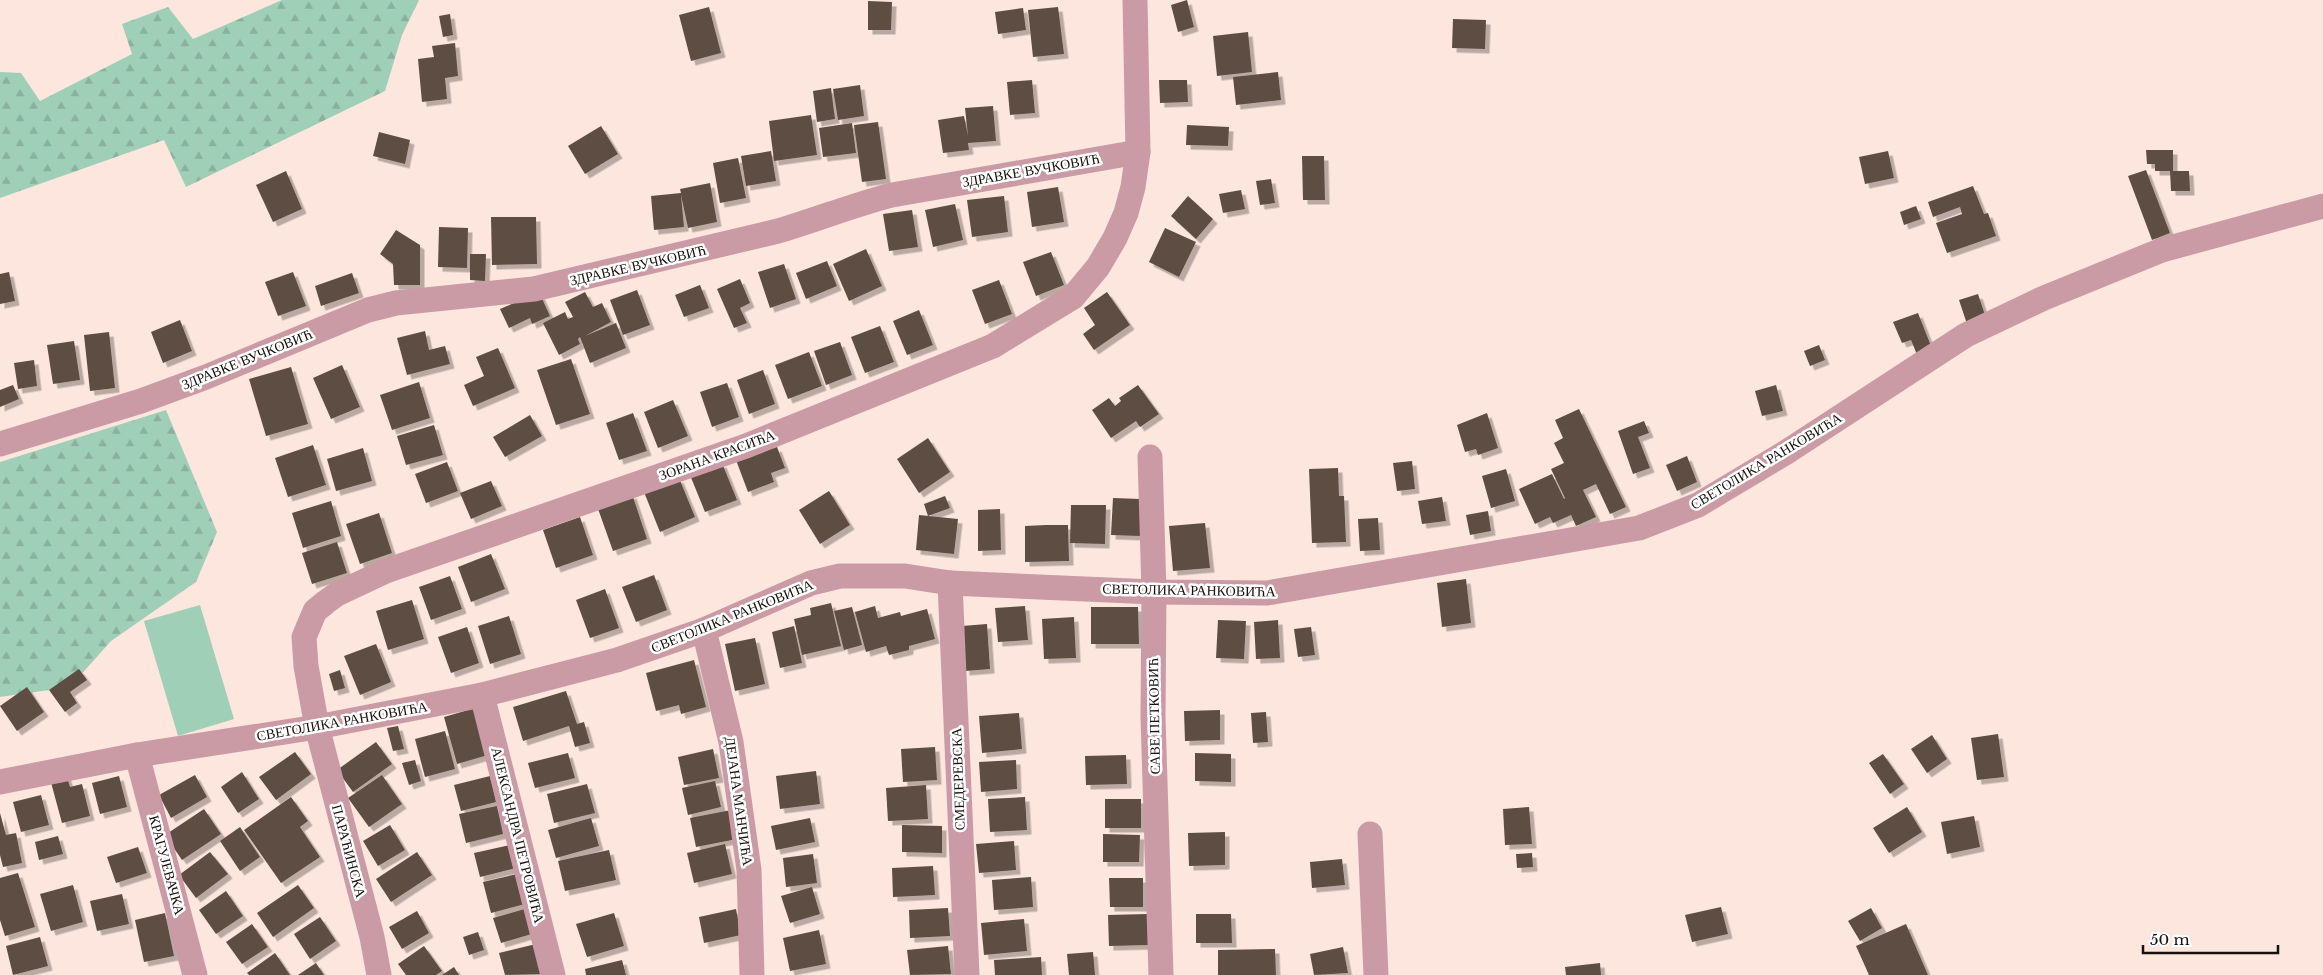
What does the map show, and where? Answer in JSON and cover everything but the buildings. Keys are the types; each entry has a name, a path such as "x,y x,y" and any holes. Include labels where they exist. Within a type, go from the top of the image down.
{"street":[{"path":"1135,0 1138,152"},
{"name":"ЗДРАВКЕ ВУЧКОВИЋ","path":"0,444 141,401 206,377 368,310 396,303 534,289 778,231 816,220 854,205 892,195 1138,152"},
{"name":"ЗОРАНА КРАСИЋА","path":"317,727 306,666 304,637 315,611 331,598 361,582 423,557 746,446 993,346 1073,297 1098,267 1115,238 1126,213 1133,187 1138,152"},
{"name":"СВЕТОЛИКА РАНКОВИЋА","path":"0,782 138,755 317,727 482,695 617,660 704,630 789,592 840,576 905,576 950,583 1154,592 1267,594 1639,528 1698,505 1785,453 1966,336 2044,298 2162,250 2323,206"},
{"name":"САВЕ ПЕТКОВИЋ","path":"1150,457 1154,592 1153,717 1161,975"},
{"name":"СМЕДЕРЕВСКА","path":"950,583 967,975"},
{"name":"ДЕЈАНА МАНЧИЋА","path":"704,630 731,742 749,870 752,975"},
{"name":"АЛЕКСАНДРА ПЕТРОВИЋА","path":"482,695 553,975"},
{"name":"ПАРАЋИНСКА","path":"317,727 372,937 379,975"},
{"name":"КРАГУЈЕВАЧКА","path":"138,755 195,975"},
{"path":"1370,834 1376,975"}],"green space":[{"path":"282,0 419,0 402,35 385,91 186,187 164,140 0,198 0,72 21,73 40,101 132,54 122,24 168,7 193,39"},
{"path":"166,410 217,532 196,582 111,641 70,687 0,697 0,462"},
{"path":"200,605 234,719 178,736 144,621"}]}
